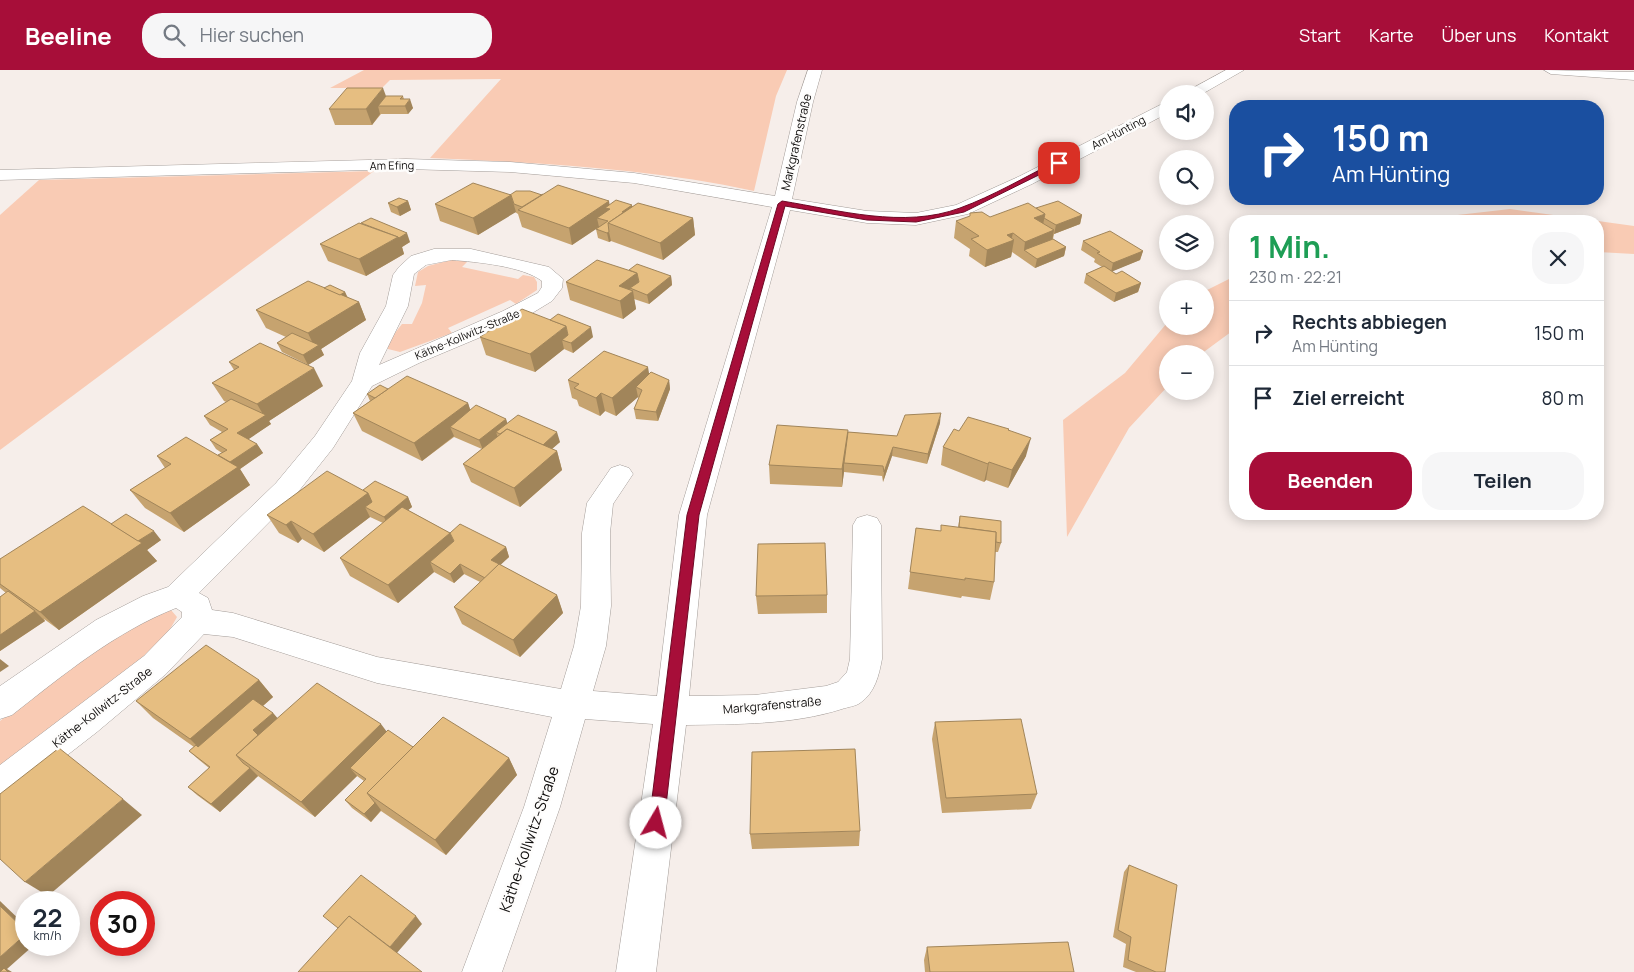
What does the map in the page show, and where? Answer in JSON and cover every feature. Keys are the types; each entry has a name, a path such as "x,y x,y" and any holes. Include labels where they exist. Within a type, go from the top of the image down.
{"street":[{"name":"Markgrafenstraße","path":"636,972 671,711 693,515 782,204 805,102 815,70"},
{"path":"1208,85 1237,70"},
{"path":"1551,70 1634,76"},
{"name":"Am Hünting","path":"782,204 867,218 916,219 961,210 1026,180 1159,111"},
{"name":"Am Efing","path":"0,175 451,164 634,178 782,204"},
{"name":"Käthe-Kollwitz-Straße","path":"0,705 92,638 149,604 178,595 285,490 324,442 364,381 366,363 396,310 401,296 402,280 406,272 417,262 439,255 459,253 542,271 553,279 552,288 545,296 511,316 410,358 364,381"},
{"name":"Käthe-Kollwitz-Straße","path":"482,972 542,807 590,646 594,614 596,534 600,504 620,474"},
{"name":"Markgrafenstraße","path":"671,711 755,709 826,700 849,692 862,678 866,659 867,525"},
{"path":"178,595 197,606 197,621 233,624 376,670 556,703 671,711"},
{"name":"Käthe-Kollwitz-Straße","path":"0,786 85,722 155,665 197,621"}],"shaded area":[{"path":"364,70 787,70 776,96 754,191 714,183 633,172 430,158 501,79 390,80 382,88 330,88"},
{"path":"374,171 0,450 0,215 39,180"},
{"path":"1510,209 1554,215 1458,215"},
{"path":"1604,222 1634,226 1634,254 1604,252"},
{"path":"455,259 467,262 462,267 518,279 523,275 534,277 537,282 537,290 516,304 510,300 448,328 452,333 400,352 388,349 387,343 402,324 412,324 422,303 426,285 415,286 418,272 428,266"},
{"path":"1229,279 1229,333 1213,345 1159,345 1159,396 1129,428 1067,537 1063,420 1125,373 1159,333 1159,335 1214,335 1214,286"},
{"path":"171,610 177,617 169,631 140,660 0,770 0,721 60,673 153,613"}],"building":[{"path":"347,88 383,88 366,109 329,109"},
{"path":"386,96 403,96 400,99 410,99 405,106 378,106"},
{"path":"473,183 511,195 473,218 435,204"},
{"path":"558,185 609,201 569,228 518,210"},
{"path":"516,191 530,191 542,195 522,207 514,204 510,195"},
{"path":"399,198 408,201 397,207 388,203"},
{"path":"616,200 632,205 608,223 609,232 596,229 608,221 597,218 610,209 605,208"},
{"path":"1058,201 1082,215 1056,225 1044,218 1045,214 1036,208"},
{"path":"638,203 693,218 660,243 608,223"},
{"path":"1028,203 1045,214 1034,218 1054,230 1025,242 1013,233 1007,235 1014,240 987,250 971,239 979,236 956,221 970,216 970,213 982,212 990,217"},
{"path":"371,218 407,233 399,238 361,223"},
{"path":"359,223 398,237 359,259 320,244"},
{"path":"1110,231 1143,251 1113,263 1083,241"},
{"path":"1053,239 1066,247 1037,259 1024,250"},
{"path":"597,260 637,273 619,286 633,291 620,301 566,282"},
{"path":"637,264 671,276 647,295 630,288 639,282 637,273 629,270"},
{"path":"1104,266 1116,274 1122,271 1141,283 1116,293 1086,274"},
{"path":"308,281 359,302 308,333 256,310"},
{"path":"330,285 345,292 340,295 324,288"},
{"path":"522,309 566,326 530,354 480,337"},
{"path":"558,314 591,327 571,343 562,340 568,335 566,326 550,320"},
{"path":"292,333 319,345 303,355 277,343"},
{"path":"260,343 314,368 257,404 212,383 239,367 229,362"},
{"path":"604,351 648,367 612,398 601,393 596,398 574,388 579,384 568,380"},
{"path":"651,372 669,380 656,412 634,409 642,390 636,387"},
{"path":"407,376 468,403 414,443 353,413"},
{"path":"380,385 388,389 375,398 367,394"},
{"path":"231,399 266,415 237,433 257,444 230,462 218,455 227,450 210,440 228,429 204,416"},
{"path":"476,405 506,419 479,440 450,427"},
{"path":"941,413 928,454 893,447 884,472 883,466 844,463 848,432 897,436 905,415"},
{"path":"518,415 557,432 543,445 507,429 500,434 496,432"},
{"path":"968,417 1009,429 1031,438 1012,470 989,462 988,464 943,447 954,429 959,431"},
{"path":"777,425 848,430 842,469 769,465"},
{"path":"507,429 557,451 514,488 463,464"},
{"path":"186,437 238,467 170,513 130,490 171,464 157,456"},
{"path":"327,471 368,493 313,534 291,521 286,525 267,515"},
{"path":"375,481 408,497 384,517 365,507 372,502 368,493 363,490"},
{"path":"83,506 142,543 40,612 0,584 0,559"},
{"path":"402,507 450,533 388,585 340,558"},
{"path":"126,514 154,531 138,541 111,524"},
{"path":"960,516 1001,521 1001,543 996,542 996,532 959,527"},
{"path":"460,524 506,547 491,560 499,564 485,578 460,564 450,574 430,562 454,541 450,533"},
{"path":"941,525 996,532 994,582 910,572 916,528 941,531"},
{"path":"825,543 827,595 756,596 758,544"},
{"path":"499,564 557,595 513,640 454,607"},
{"path":"8,591 35,611 0,635 0,597"},
{"path":"206,645 259,680 190,739 136,701"},
{"path":"317,683 381,724 301,802 236,755"},
{"path":"253,699 273,713 253,730 258,735 236,755 250,768 211,804 188,787 210,767 189,751 196,745 198,747"},
{"path":"443,717 509,758 435,840 367,793"},
{"path":"1021,719 1037,794 946,798 935,722"},
{"path":"388,730 413,747 367,793 375,803 364,814 345,800 366,779 350,768"},
{"path":"59,748 123,799 25,882 0,859 0,794"},
{"path":"855,749 860,831 750,834 752,752"},
{"path":"1129,865 1177,885 1165,972 1156,972 1128,960 1131,937 1118,930"},
{"path":"361,875 416,916 390,947 349,916 338,928 323,916"},
{"path":"0,906 15,920 15,944 0,957"},
{"path":"349,916 422,972 298,972"},
{"path":"1068,942 1074,972 930,972 927,947"},
{"path":"4,968 8,972 0,972"}],"route":[{"path":"656,823 671,711 693,515 782,204 867,218 916,219 961,210 1059,163"}]}
